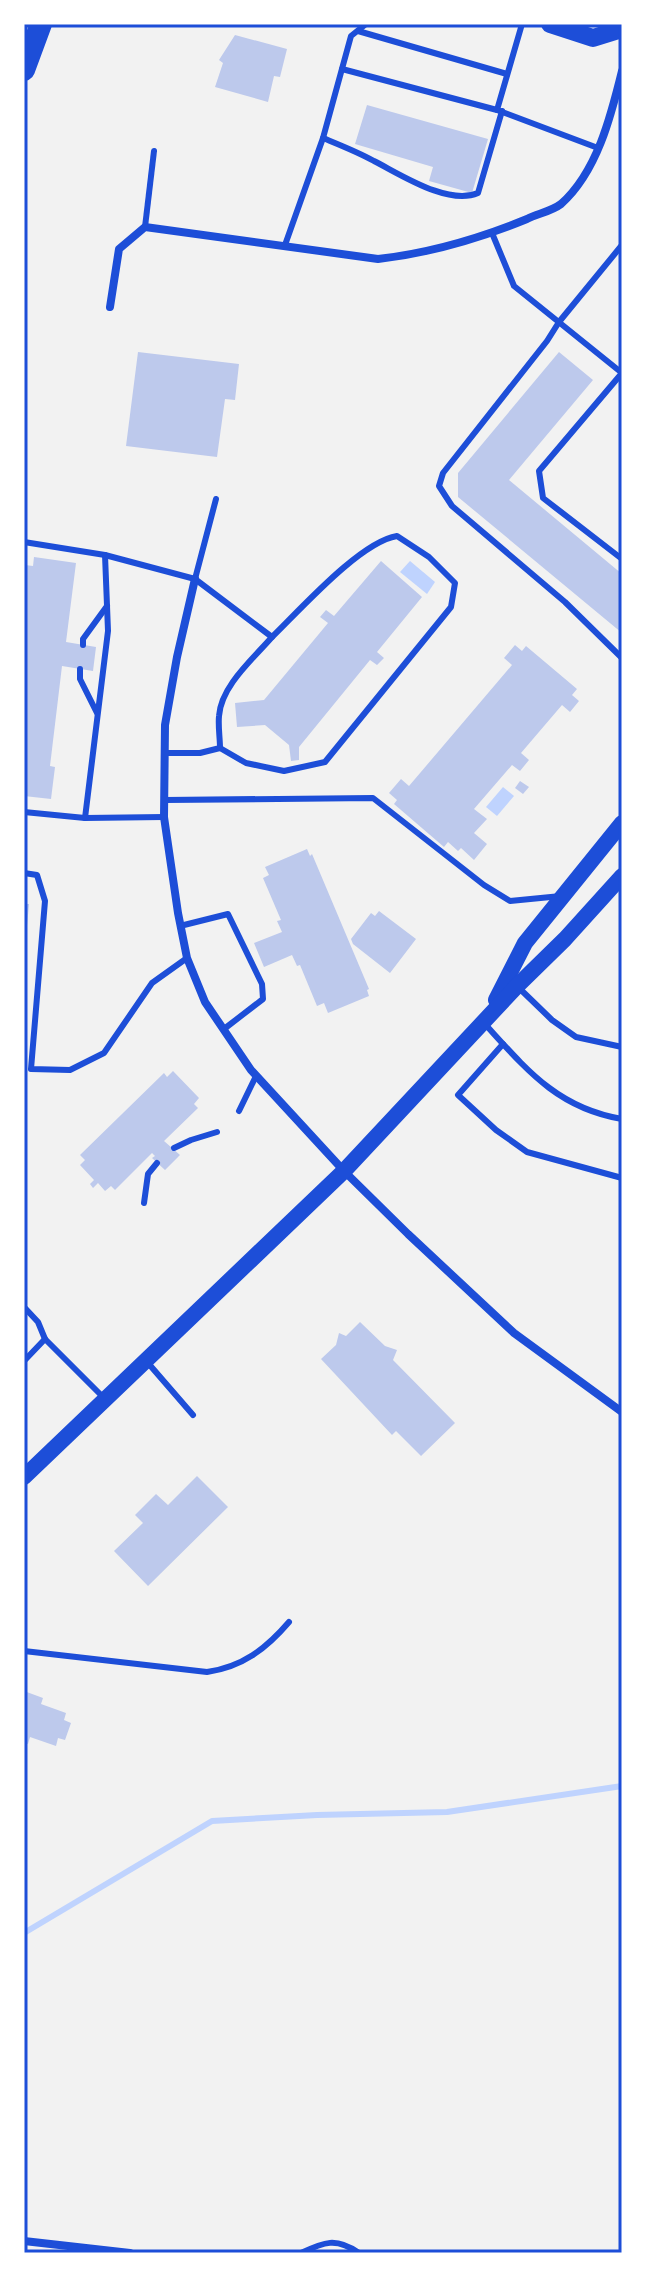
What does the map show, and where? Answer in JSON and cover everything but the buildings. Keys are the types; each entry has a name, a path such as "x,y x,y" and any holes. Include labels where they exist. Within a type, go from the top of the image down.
{"highway":[{"path":"24,70 41,24"}],"main road":[{"path":"550,24 593,38 622,29"},
{"path":"484,1023 525,943 622,823"},
{"path":"24,1477 344,1171 622,876"}],"street":[{"path":"110,307 119,249 145,227 378,259 416,254 492,233 559,205 586,173 598,148 622,71"},
{"path":"195,579 165,725 164,817 187,958 205,1002 256,1076 344,1171 514,1333 622,1412"},
{"path":"24,2241 130,2253"}],"lane":[{"path":"289,24 295,24"},
{"path":"285,245 323,138 351,36 366,24"},
{"path":"323,138 375,161 412,183 469,197 478,193 522,24"},
{"path":"358,31 507,74"},
{"path":"342,69 499,111 598,148"},
{"path":"145,227 154,151"},
{"path":"492,233 514,286 622,373 539,471 543,498 622,559"},
{"path":"622,245 443,473 439,486 452,506 565,602 622,658"},
{"path":"195,579 216,499"},
{"path":"165,753 200,753 220,748 246,763 284,771 325,762 451,607 455,583 429,557 397,536 384,538 329,582 272,637 234,682 219,714 220,748"},
{"path":"24,542 105,555 195,579 272,637"},
{"path":"85,818 108,631 105,555"},
{"path":"83,645 83,639 107,606"},
{"path":"80,669 80,679 98,714"},
{"path":"165,800 373,798 484,885 510,901 564,895"},
{"path":"24,812 85,818 164,817"},
{"path":"24,873 37,875 45,901 31,1069 70,1070 104,1053 152,983 187,958"},
{"path":"180,926 228,914 262,984 263,999 224,1029"},
{"path":"517,986 552,1020 576,1037 622,1047"},
{"path":"484,1023 553,1094 598,1115 622,1119"},
{"path":"503,1044 458,1095 496,1130 527,1152 622,1178"},
{"path":"239,1111 256,1076"},
{"path":"174,1148 217,1132"},
{"path":"144,1203 148,1174 157,1163"},
{"path":"24,1307 38,1322 45,1339 105,1399"},
{"path":"24,1361 45,1339"},
{"path":"145,1360 193,1415"},
{"path":"24,1651 207,1672 228,1670 256,1655 289,1622"},
{"path":"301,2253 325,2241 351,2247 359,2253"}],"water":[{"path":"410,561 435,582 427,594 400,572"},
{"path":"503,787 514,796 497,816 486,807"}],"waterway":[{"path":"24,1933 212,1821 447,1812 622,1786"}]}
